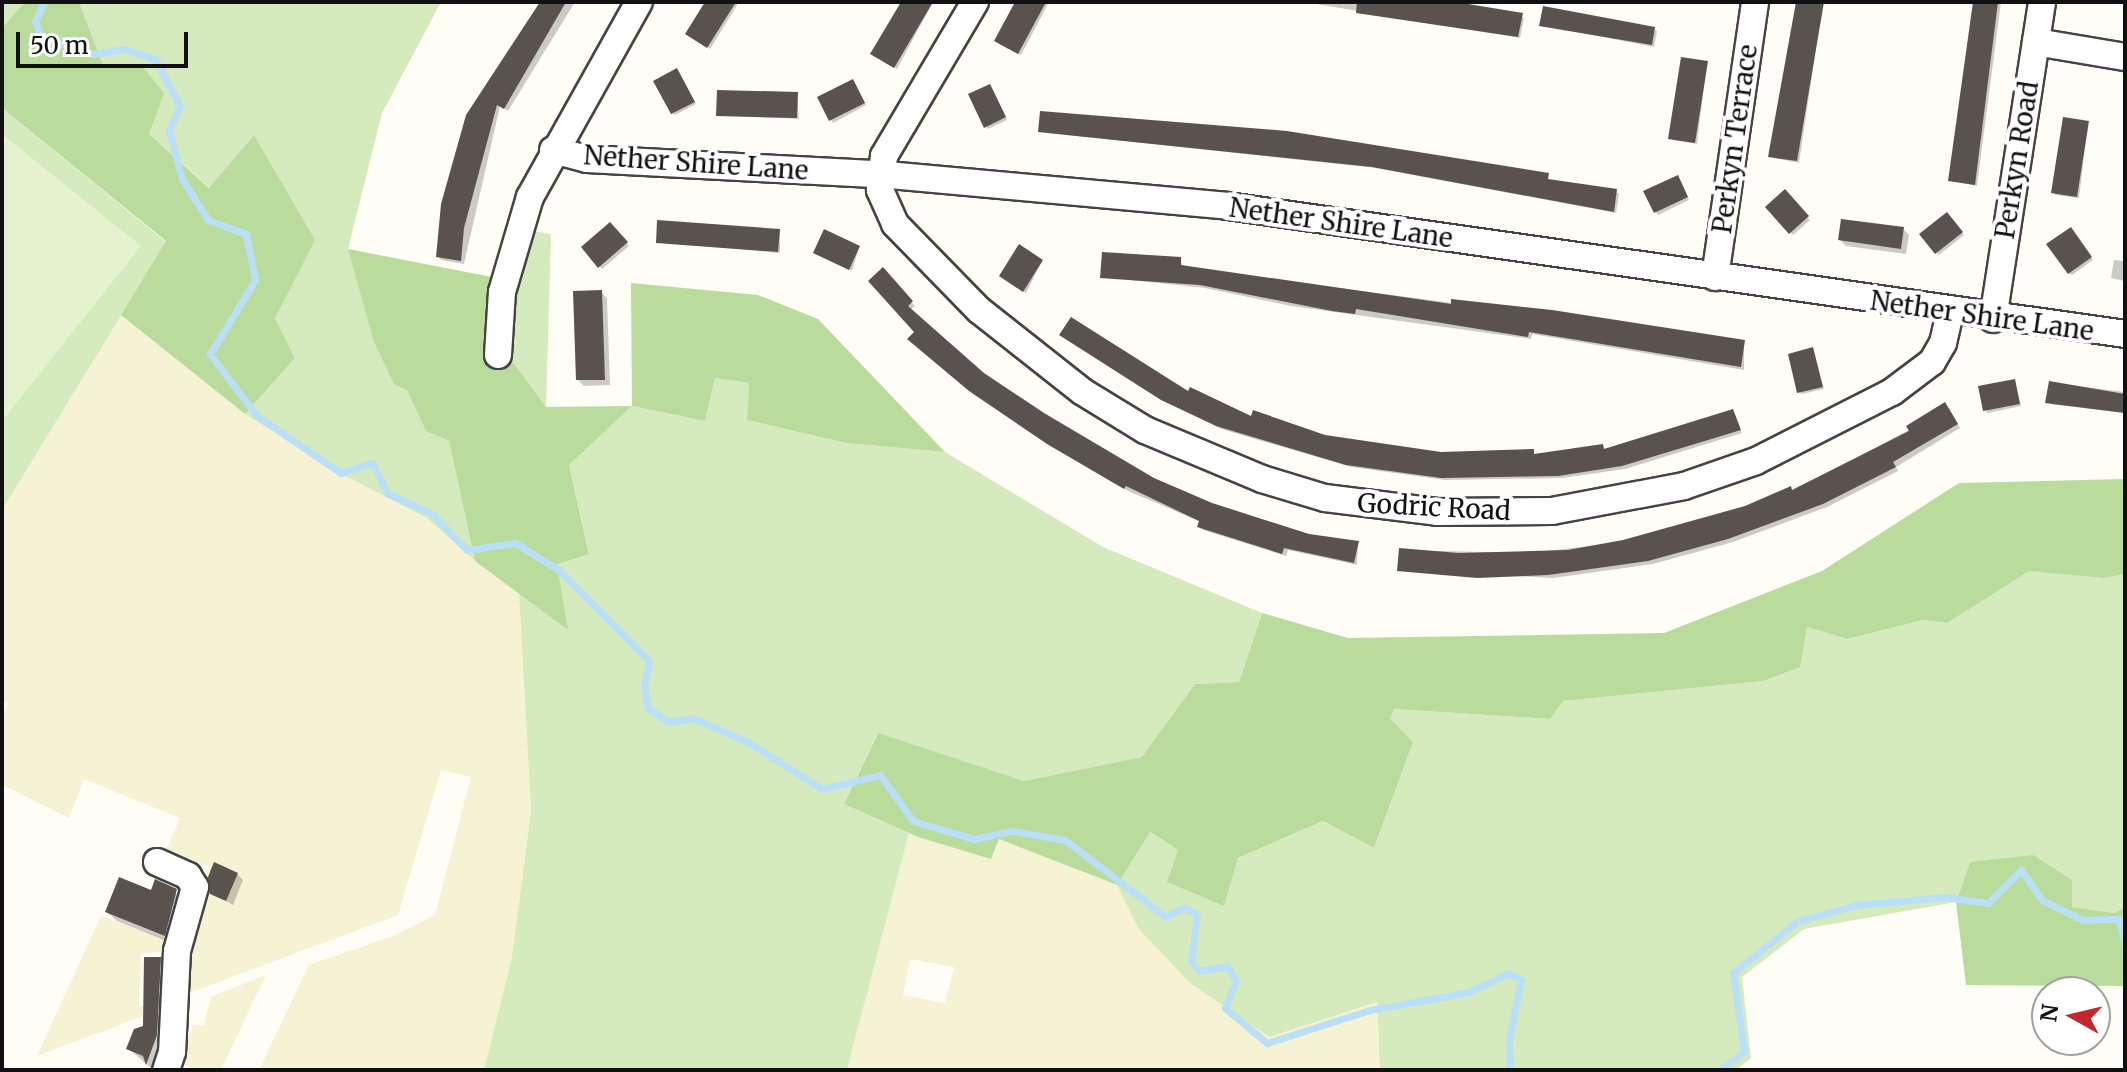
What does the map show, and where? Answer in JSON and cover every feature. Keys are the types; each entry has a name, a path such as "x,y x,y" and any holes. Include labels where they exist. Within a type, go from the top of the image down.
{"street":[{"path":"498,355 502,292 511,253 553,150 639,2"},
{"path":"878,174 892,139 975,2"},
{"name":"Perkyn Road","path":"1993,319 2042,2"},
{"name":"Perkyn Terrace","path":"1715,277 1751,3"},
{"path":"2036,42 2125,57"},
{"name":"Nether Shire Lane","path":"553,150 587,159 878,174 1227,206 1950,313 2125,334"},
{"name":"Godric Road","path":"878,174 895,224 929,263 1026,351 1083,392 1200,456 1325,498 1382,509 1552,511 1684,486 1742,466 1892,392 1932,362 1943,343 1950,313"},
{"path":"157,862 188,876 195,887 177,951 172,1052 166,1070"}],"shaded area":[{"path":"121,315 245,414 347,477 427,518 519,593 531,811 512,956 484,1070 259,1070 309,965 393,936 435,915 471,777 441,770 398,915 181,996 190,917 209,867 166,850 180,818 84,779 69,818 2,785 2,717 8,704 2,701 2,510"},
{"path":"909,833 991,859 999,839 1117,885 1138,928 1377,1001 1380,1070 847,1070","holes":["910,959 954,967 945,1003 903,995"]},
{"path":"101,916 169,940 169,952 141,953 139,1006 170,1006 37,1056"},
{"path":"266,975 221,1070 194,1070 178,1060 193,1025 204,1025 211,997"}],"green space":[{"path":"2,2 25,2 2,28"},
{"path":"25,2 79,2 103,65 142,66 164,93 149,134 209,188 254,135 315,240 275,318 295,358 245,414 121,315 166,241 2,108 2,28"},
{"path":"79,2 441,2 382,113 348,249 426,431 449,441 475,561 427,518 347,477 245,414 295,358 275,318 253,136 210,188 149,134 142,66 103,65"},
{"path":"2,108 166,242 2,510"},
{"path":"2,134 141,246 2,421"},
{"path":"534,231 551,234 546,407 508,355 513,281"},
{"path":"348,249 513,281 508,355 546,407 632,406 569,465 589,554 557,564 568,630 475,561 449,441 426,431 407,390 394,384 374,342"},
{"path":"631,283 758,295 818,319 945,452 846,443 747,420 749,383 715,378 705,421 632,406"},
{"path":"715,378 749,383 747,420 846,443 945,452 1103,547 1262,613 1239,682 1195,684 1143,757 1024,781 877,734 844,804 909,833 847,1070 484,1070 512,956 531,811 519,593 567,629 557,564 589,553 569,465 632,406 705,421"},
{"path":"2125,479 2125,574 2104,578 2029,571 1947,623 1923,620 1848,639 1807,627 1800,667 1763,681 1563,701 1550,719 1394,709 1390,718 1413,742 1374,848 1323,821 1238,858 1224,906 1167,882 1178,850 1150,832 1117,885 999,839 991,859 918,837 844,804 878,733 1024,781 1142,757 1195,684 1239,682 1262,613 1348,638 1664,633 1822,571 1959,483"},
{"path":"2029,570 2104,578 2125,574 2125,907 2114,913 2072,907 1970,862 1956,902 1804,929 1742,977 1751,1058 1736,1070 1380,1070 1377,1002 1269,1037 1190,983 1138,928 1117,885 1149,832 1178,850 1223,906 1238,858 1323,821 1374,848 1413,742 1390,718 1393,709 1550,719 1563,701 1763,681 1807,627 1849,639 1923,620 1947,623"},
{"path":"2033,855 2072,880 2072,907 2114,913 2125,907 2125,986 2111,986 2111,976 2031,976 2031,985 1966,985 1956,902 1970,862"}],"building":[{"path":"540,2 566,2 504,109 497,105 464,228 461,261 436,257 441,204 466,115"},
{"path":"705,2 736,2 707,48 685,34"},
{"path":"901,2 933,2 894,68 870,54"},
{"path":"1015,2 1046,2 1018,54 994,41"},
{"path":"1357,2 1456,2 1523,13 1518,37 1356,13"},
{"path":"1796,2 1824,2 1797,161 1768,157"},
{"path":"1973,2 1998,2 1975,185 1948,181"},
{"path":"1543,6 1655,27 1652,45 1539,26"},
{"path":"1681,57 1708,61 1695,143 1668,139"},
{"path":"677,68 695,102 671,114 653,81"},
{"path":"853,79 865,103 829,121 817,97"},
{"path":"990,84 1006,117 984,128 968,94"},
{"path":"717,90 798,92 797,118 716,116"},
{"path":"1040,111 1287,131 1549,173 1548,179 1617,189 1614,212 1372,167 1038,132"},
{"path":"2063,117 2089,121 2077,197 2051,193"},
{"path":"1678,175 1688,197 1654,213 1643,191"},
{"path":"1785,189 1809,216 1789,234 1765,207"},
{"path":"1947,212 1963,232 1935,254 1919,234"},
{"path":"1841,219 1904,227 1901,249 1838,240"},
{"path":"657,220 780,229 778,252 656,243"},
{"path":"610,222 628,242 598,268 581,247"},
{"path":"2071,227 2092,257 2068,274 2046,244"},
{"path":"824,229 860,246 849,270 813,253"},
{"path":"1019,244 1043,260 1023,292 999,276"},
{"path":"1102,252 1181,257 1181,265 1451,304 1451,299 1552,310 1745,340 1741,367 1529,332 1528,337 1356,309 1355,314 1332,311 1200,285 1100,278"},
{"path":"883,267 913,301 908,306 984,373 1044,413 1154,478 1212,503 1309,534 1359,541 1354,563 1284,548 1282,554 1197,527 1199,521 1126,486 1124,489 1047,444 969,391 907,339 914,332 868,281"},
{"path":"602,290 605,380 576,380 573,291"},
{"path":"1071,317 1188,391 1190,387 1251,416 1253,410 1325,435 1441,452 1534,449 1534,454 1603,444 1604,449 1733,409 1741,430 1622,466 1558,476 1441,478 1346,465 1216,426 1161,400 1059,335"},
{"path":"1813,347 1823,387 1797,393 1788,354"},
{"path":"2015,379 2020,404 1983,411 1978,386"},
{"path":"2049,381 2125,394 2125,413 2045,403"},
{"path":"1945,402 1958,424 1893,462 1896,467 1823,504 1728,539 1648,561 1548,575 1477,578 1397,571 1399,548 1458,553 1568,550 1623,540 1745,506 1791,486 1792,490 1909,431 1906,426"},
{"path":"214,862 238,873 226,901 210,894 208,877"},
{"path":"119,877 151,890 155,879 177,889 165,936 105,912"},
{"path":"144,957 161,957 157,1035 146,1065 143,1056 126,1049 134,1029 143,1026"}],"waterway":[{"path":"44,2 35,21 42,38 93,54 124,49 155,59 180,106 169,131 182,179 208,220 246,234 255,280 210,354 256,415 341,473 372,463 387,493 432,514 467,550 515,543 559,570 649,661 644,686 648,708 669,722 693,718 748,742 822,789 880,775 913,821 974,839 1013,831 1065,840 1166,917 1184,907 1197,915 1191,961 1200,971 1227,966 1236,981 1225,1008 1267,1043 1370,1010 1469,992 1508,973 1521,980 1509,1039 1510,1070"},
{"path":"1720,1070 1744,1051 1733,973 1798,921 1856,905 1946,897 1988,903 2021,870 2042,900 2083,920 2119,919 2125,945"}]}
